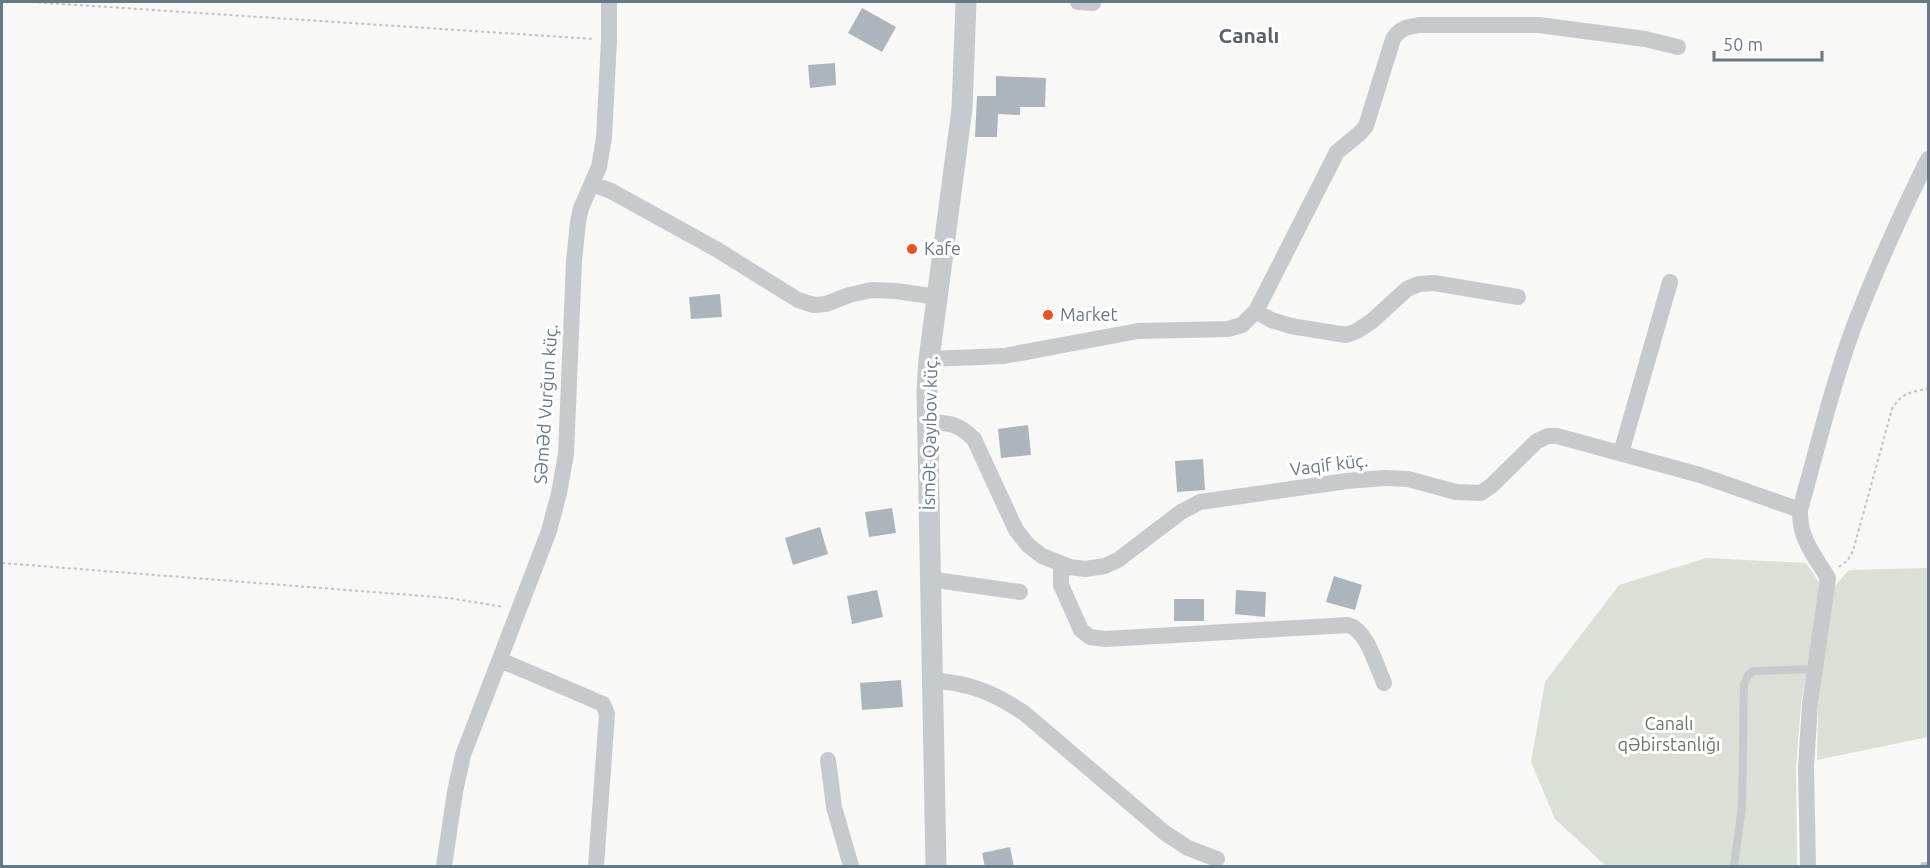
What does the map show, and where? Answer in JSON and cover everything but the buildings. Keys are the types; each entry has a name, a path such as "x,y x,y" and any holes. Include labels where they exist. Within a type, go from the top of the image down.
{"street":[{"name":"Səməd Vurğun küç.","path":"444,867 455,792 464,755 549,531 560,493 566,454 578,222 584,201 599,167 604,138 609,2"},
{"name":"İsmət Qayıbov küç.","path":"936,867 929,579 927,422 929,358 962,109 966,2"},
{"path":"929,358 1004,356 1138,331 1228,329 1242,325 1256,311 1337,152 1366,126 1393,39 1397,32 1405,27 1539,25 1645,39 1678,47"},
{"path":"1808,867 1806,767 1810,704 1828,578 1803,536 1800,510 1854,327 1892,233 1929,159"},
{"path":"593,184 611,191 716,249 798,300 814,305 826,304 849,295 872,290 937,297"},
{"path":"1621,453 1670,282"},
{"path":"1256,311 1271,320 1291,327 1346,335 1358,332 1407,289 1419,284 1434,283 1518,297"},
{"name":"Vaqif küç.","path":"927,422 951,423 964,429 974,439 1016,530 1028,545 1042,556 1061,564 1085,569 1105,566 1118,560 1181,512 1200,502 1347,481 1384,478 1408,479 1456,492 1481,493 1537,441 1548,436 1557,436 1700,475 1800,510"},
{"path":"1061,564 1061,585 1081,630 1090,637 1104,639 1348,625 1356,627 1364,636 1384,682"},
{"path":"929,579 1020,592"},
{"path":"500,660 603,704 607,714 596,867"},
{"path":"932,680 975,687 1002,698 1024,713 1165,833 1188,848 1217,859"},
{"path":"828,760 834,807 851,867"}],"lane":[{"path":"1734,867 1742,806 1744,684 1748,675 1753,671 1815,669"},
{"path":"1924,867 1929,866"}],"path":[{"path":"32,2 88,3 609,40"},
{"path":"1828,578 1848,560 1853,551 1892,409 1899,397 1929,389"},
{"path":"2,563 449,598 519,610"}],"green space":[{"name":"Canalı qəbirstanlığı","path":"1706,558 1806,563 1821,585 1801,704 1796,769 1797,866 1606,866 1555,819 1531,762 1545,682 1619,585"},
{"path":"1928,568 1928,737 1817,760 1818,707 1833,588 1849,570"}],"place":[{"name":"Kafe","path":"912,249"},
{"name":"Market","path":"1048,315"}],"district":[{"name":"Canalı","path":"1249,36"}]}
